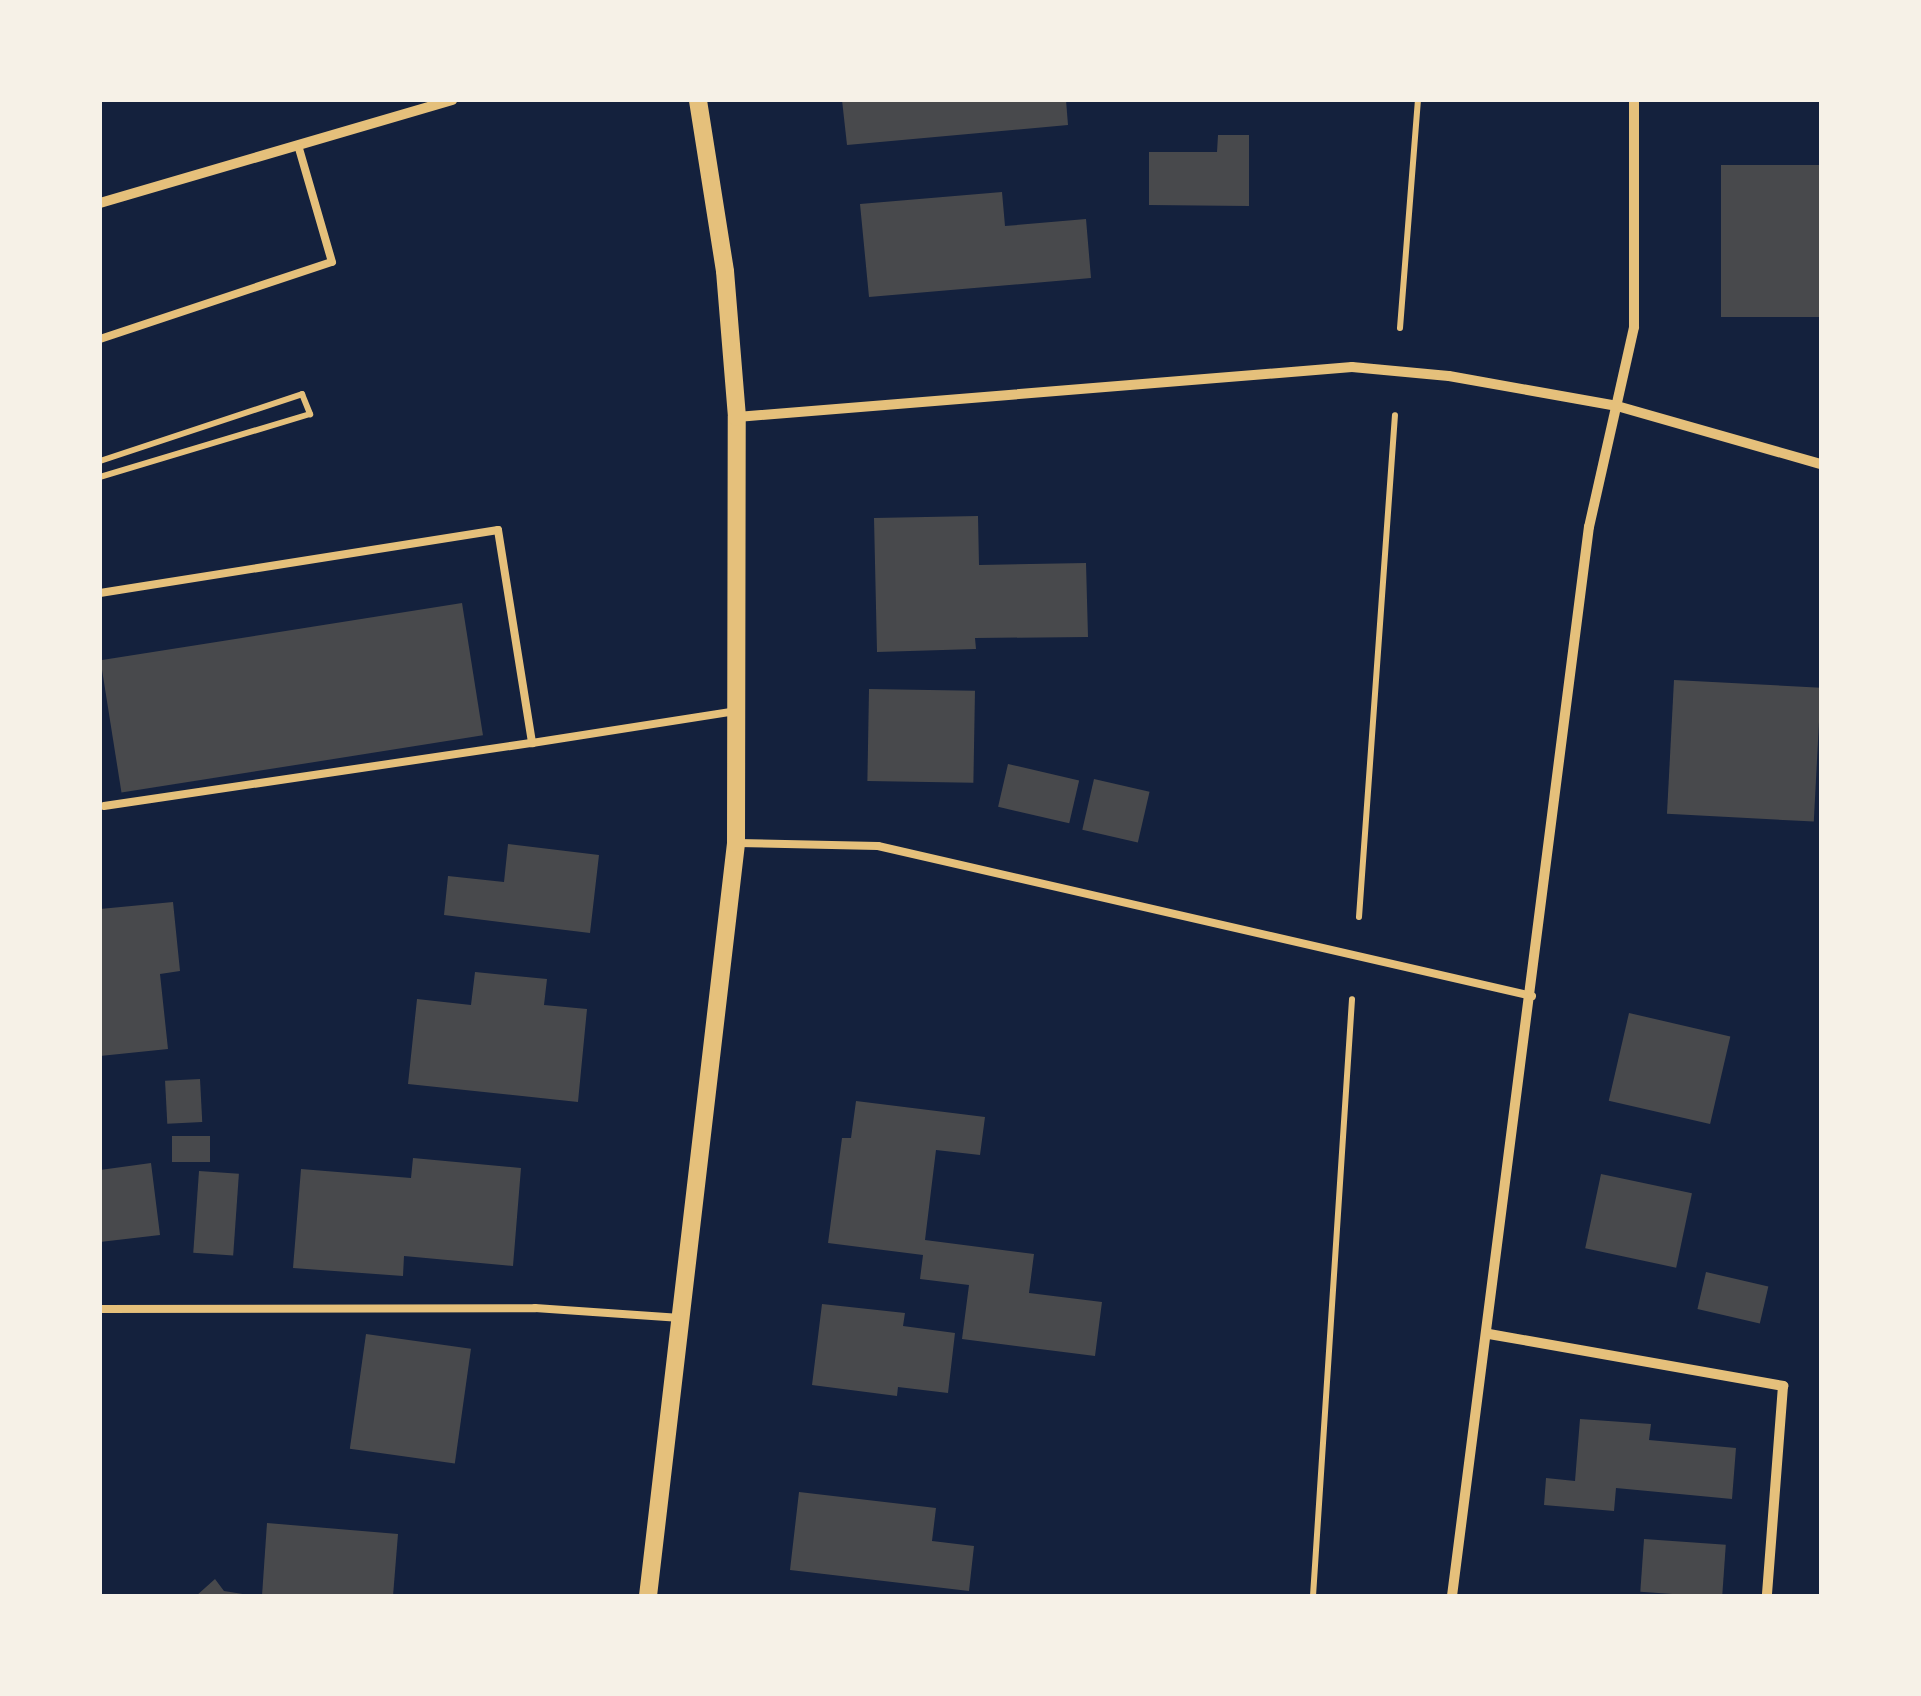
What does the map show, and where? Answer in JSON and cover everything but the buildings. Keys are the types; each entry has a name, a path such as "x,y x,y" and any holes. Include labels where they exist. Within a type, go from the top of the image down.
{"street":[{"path":"100,203 452,100"},
{"path":"648,1596 736,844 740,710 737,417 725,271 698,100"},
{"path":"1452,1596 1489,1334 1589,527 1634,327 1634,100"},
{"path":"737,417 1352,368 1449,376 1617,406 1821,464"},
{"path":"1489,1334 1782,1386 1768,1596"}],"lane":[{"path":"100,339 332,262 298,145"},
{"path":"100,593 498,530 532,743"},
{"path":"104,806 740,710"},
{"path":"736,844 878,846 1532,996"},
{"path":"100,1309 535,1308 681,1318"}],"path":[{"path":"1406,240 1418,100"},
{"path":"100,461 302,394 310,414 100,476"},
{"path":"1361,891 1390,494"},
{"path":"1313,1596 1350,1025"}]}
